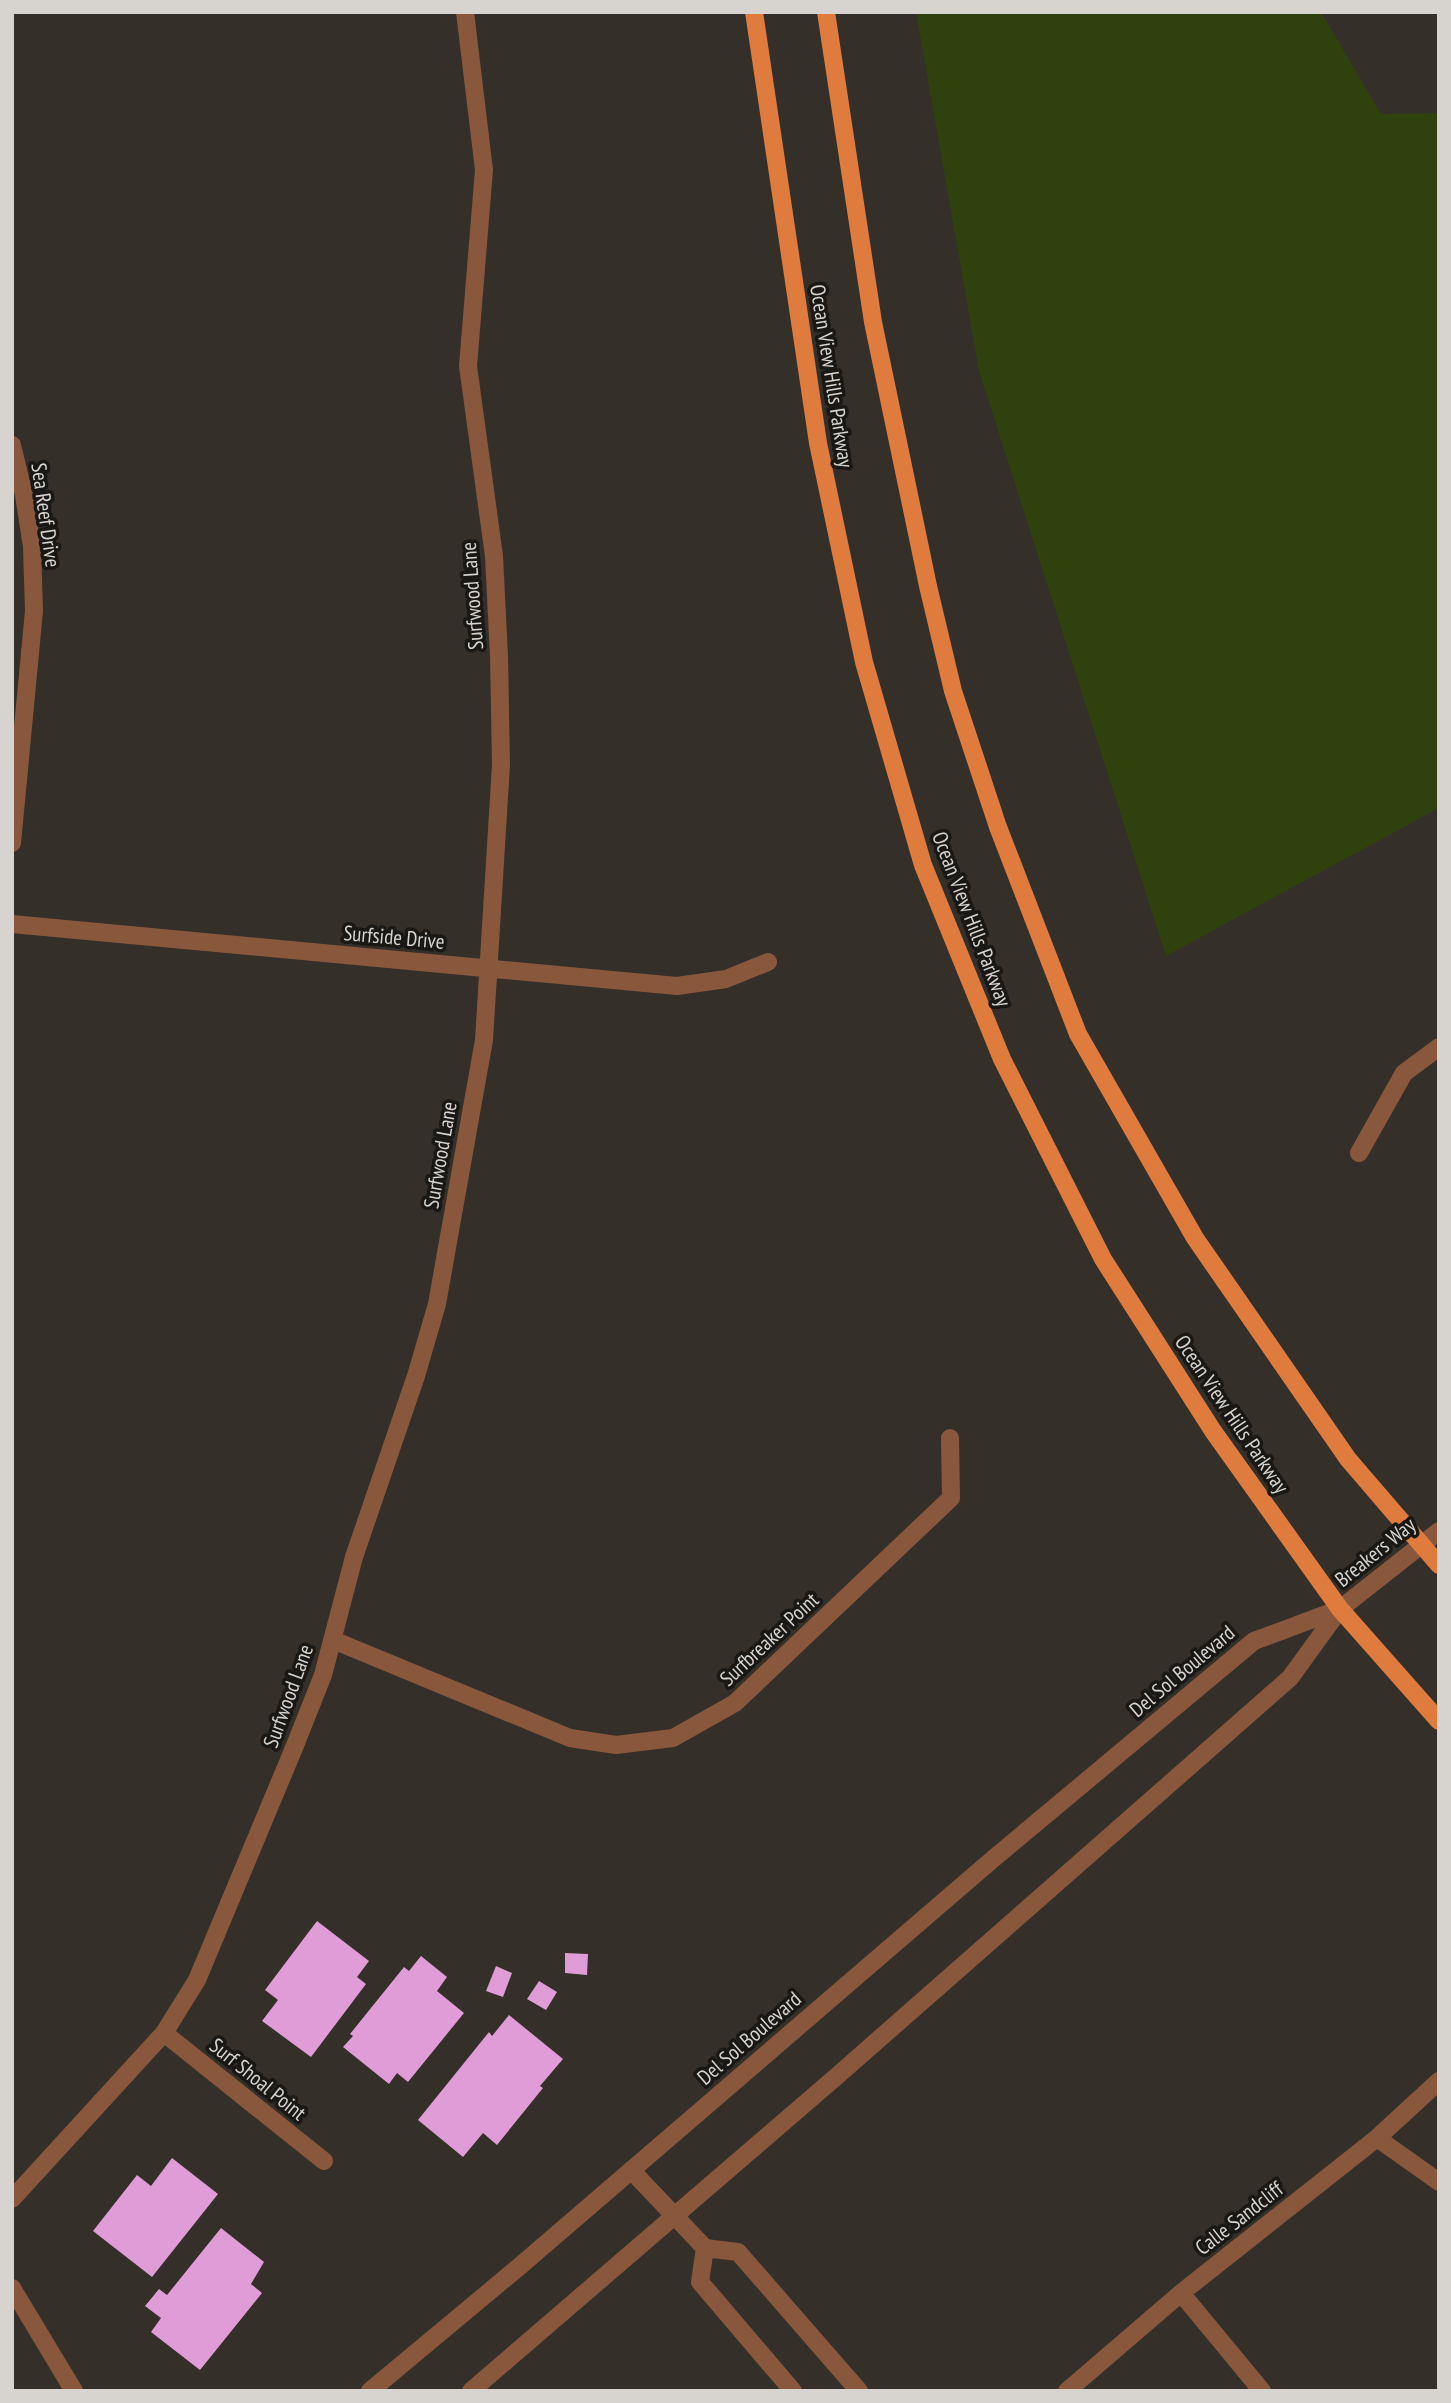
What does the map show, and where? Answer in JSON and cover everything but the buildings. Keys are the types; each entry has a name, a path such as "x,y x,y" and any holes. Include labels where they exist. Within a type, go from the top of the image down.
{"main road":[{"name":"Ocean View Hills Parkway","path":"754,12 818,443 864,662 923,865 1002,1059 1103,1259 1213,1431 1340,1609 1439,1721"},
{"path":"826,12 873,322 928,586 953,691 998,827 1078,1034 1195,1238 1348,1460 1439,1565"}],"street":[{"name":"Surfwood Lane","path":"12,2199 164,2033 197,1980 323,1675 354,1557 416,1376 437,1304 484,1040 501,765 494,556 468,366 484,170 464,12"},
{"name":"Sea Reef Drive","path":"12,445 24,495 32,547 34,611 12,843"},
{"name":"Surfside Drive","path":"12,924 677,986 726,979 768,962"},
{"path":"1359,1153 1404,1073 1439,1047"},
{"name":"Surfbreaker Point","path":"333,1640 570,1738 616,1745 673,1738 735,1703 951,1498 950,1438"},
{"name":"Breakers Way","path":"1340,1609 1439,1531"},
{"name":"Del Sol Boulevard","path":"370,2391 962,1885 1254,1641 1340,1609"},
{"path":"471,2391 1290,1678 1340,1609"},
{"name":"Surf Shoal Point","path":"164,2033 324,2161"},
{"name":"Calle Sandcliff","path":"1068,2391 1181,2293 1377,2138 1439,2081"},
{"path":"1377,2138 1439,2182"},
{"path":"631,2170 705,2248 738,2252 859,2391"},
{"path":"705,2248 699,2282 793,2391"},
{"path":"12,2288 74,2391"},
{"path":"1181,2293 1262,2391"}],"green space":[{"path":"916,12 1321,12 1381,114 1439,113 1439,808 1166,956 979,371"}]}
